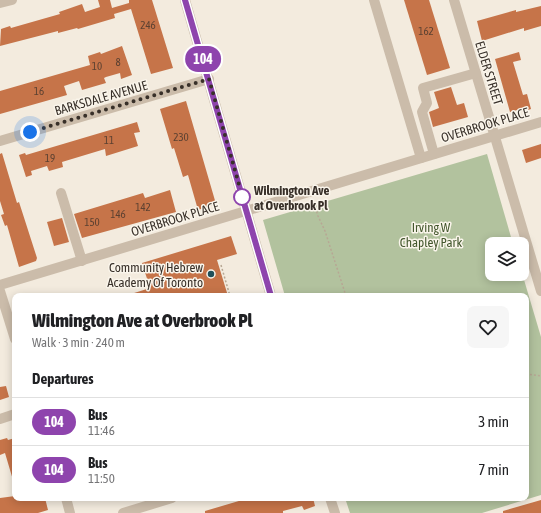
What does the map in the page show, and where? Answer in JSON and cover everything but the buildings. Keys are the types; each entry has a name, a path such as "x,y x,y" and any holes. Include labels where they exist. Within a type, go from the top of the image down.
{"street":[{"path":"0,3 12,0"},
{"path":"185,0 270,293"},
{"path":"374,0 421,158"},
{"name":"ELDER STREET","path":"456,0 495,136 537,260 541,291"},
{"path":"434,154 422,112 427,103 423,88 476,73"},
{"name":"BARKSDALE AVENUE","path":"0,141 209,79"},
{"name":"OVERBROOK PLACE","path":"0,285 541,122"},
{"path":"60,193 82,261"},
{"path":"0,291 12,329"},
{"path":"0,419 12,415"},
{"path":"67,501 70,513"},
{"path":"122,513 162,501"},
{"path":"331,501 334,513"}],"path":[{"path":"310,191 345,293"},
{"path":"221,265 229,293"},
{"path":"529,374 541,376"}],"green space":[{"name":"Irving W Chapley Park","path":"487,154 511,237 485,237 485,281 524,281 528,293 284,293 263,220"},
{"name":"Irving W Chapley Park","path":"529,297 541,337 541,495 529,499"},
{"name":"Irving W Chapley Park","path":"346,501 521,501 482,513 350,513"}],"bus line":[{"name":"104","path":"185,0 270,293"}],"place":[{"name":"Wilmington Ave at Overbrook Pl","path":"242,197"},
{"name":"Community Hebrew Academy Of Toronto","path":"211,274"}],"route":[{"path":"30,132 209,79 244,202 242,197"}]}
